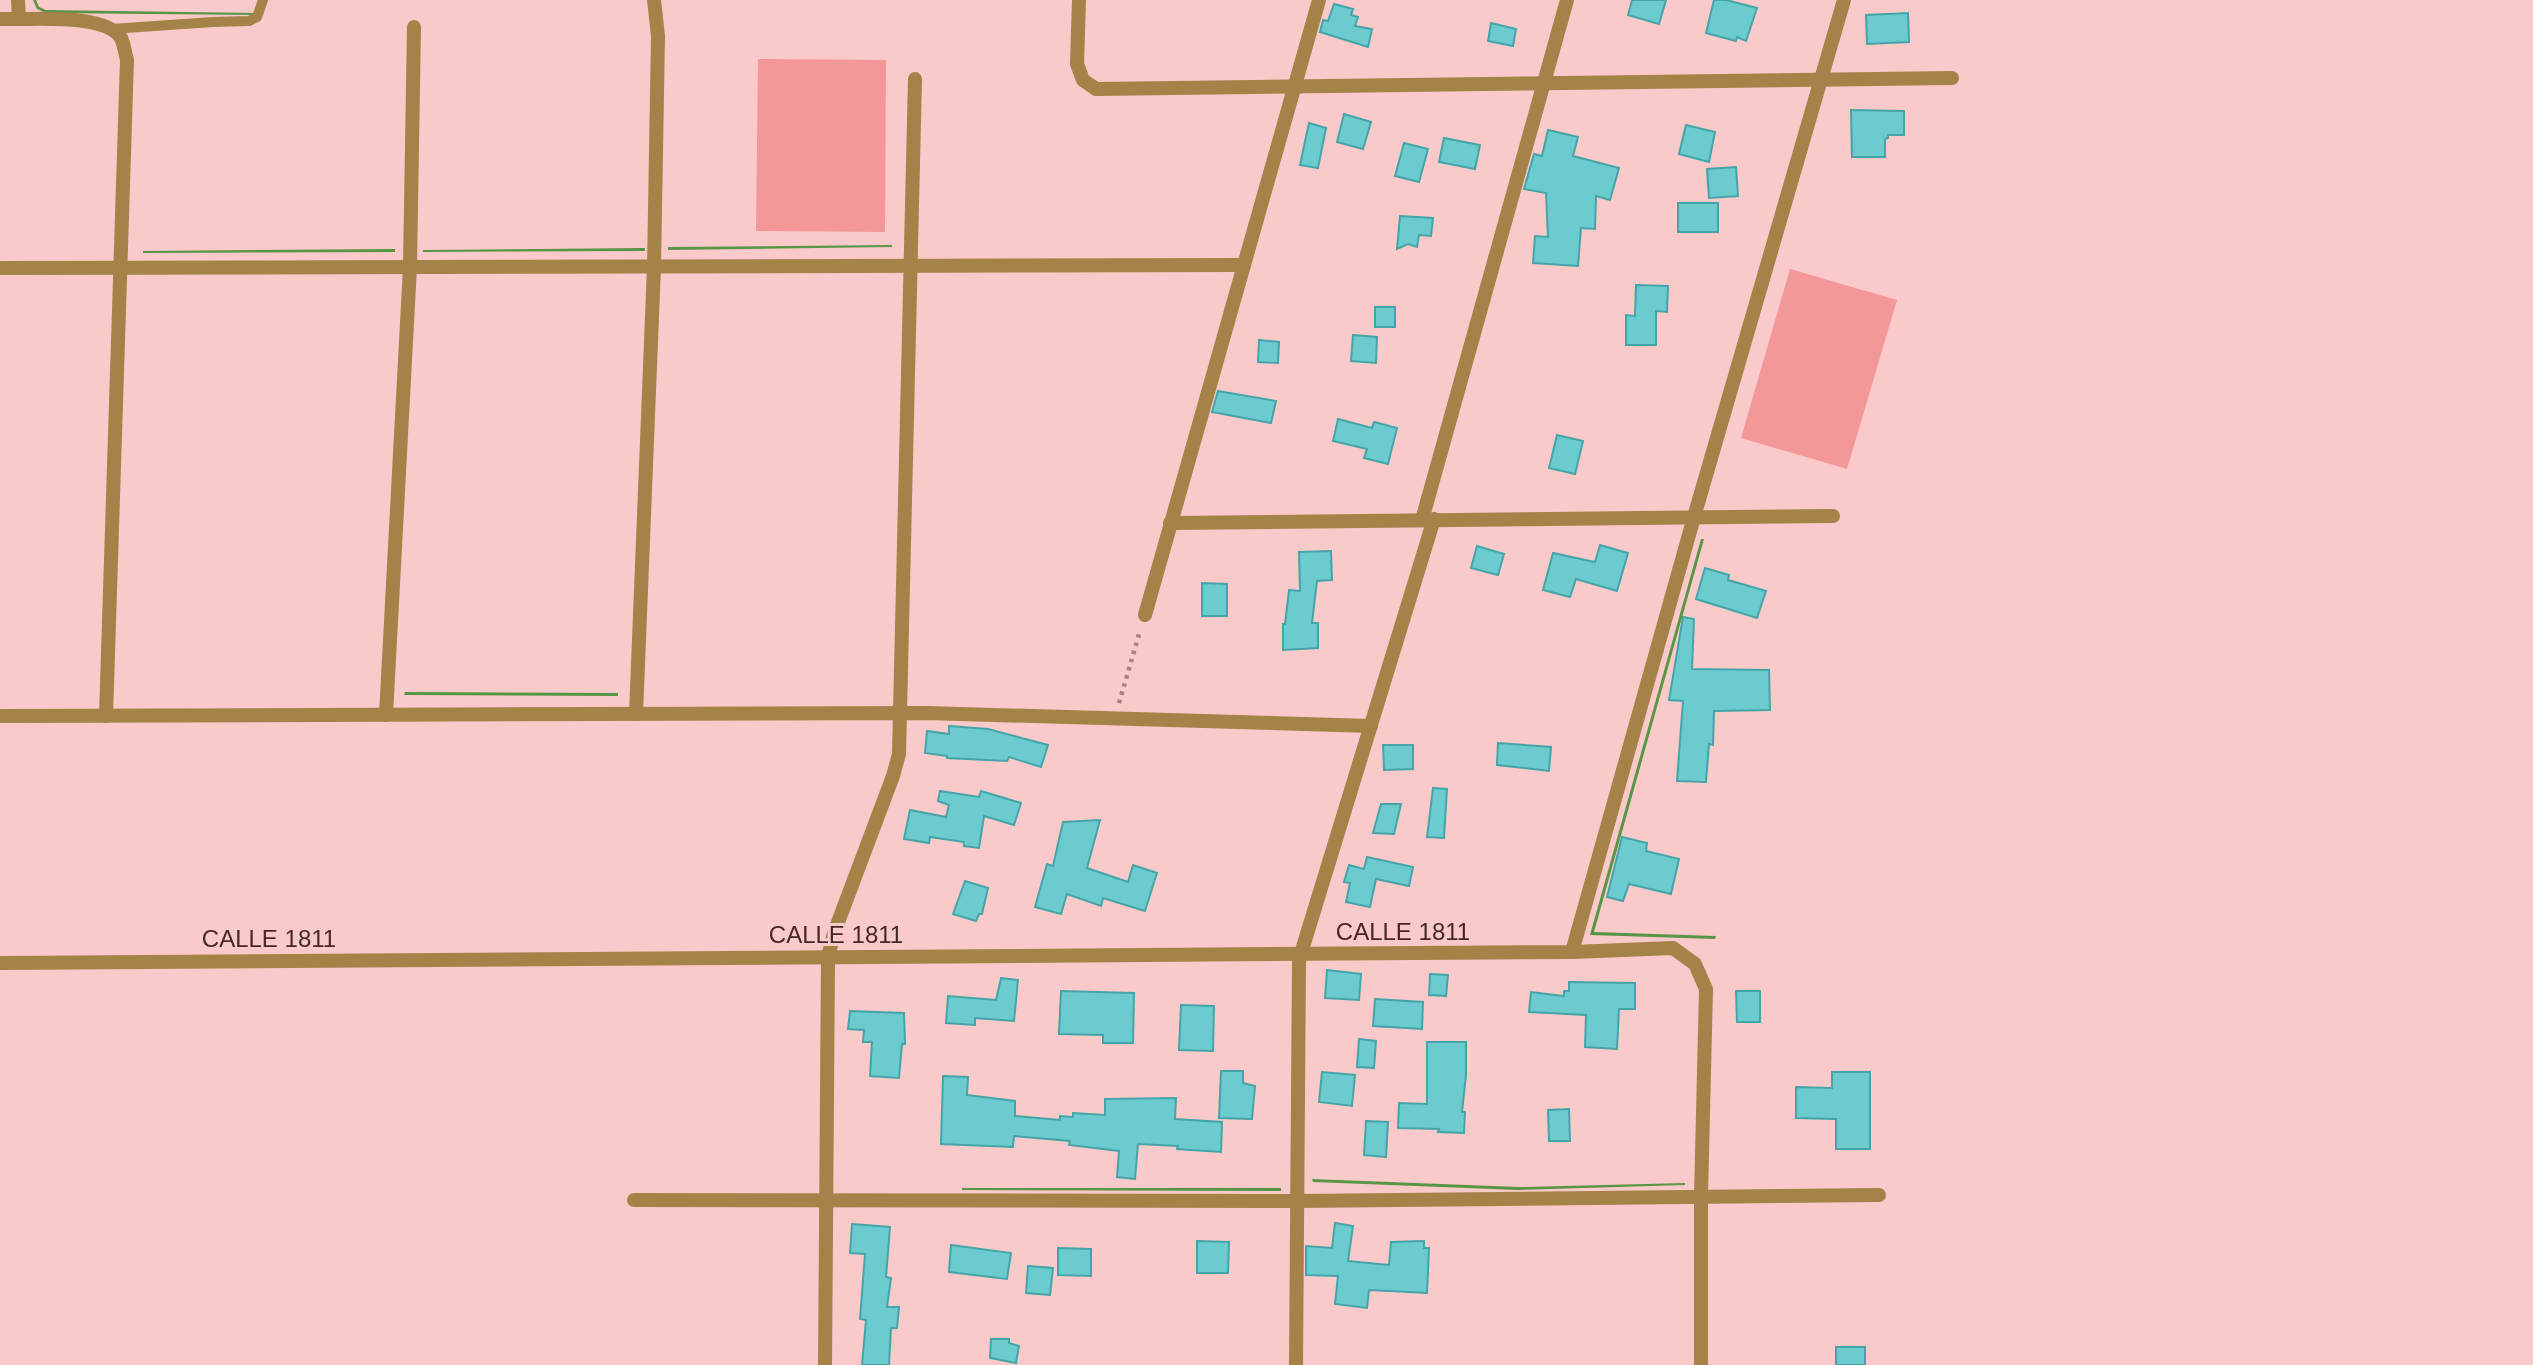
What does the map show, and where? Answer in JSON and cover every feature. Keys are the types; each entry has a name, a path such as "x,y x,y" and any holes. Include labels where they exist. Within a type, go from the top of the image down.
{"street":[{"path":"18,0 19,19"},
{"path":"636,714 654,267 658,36 654,0"},
{"path":"1079,0 1077,64 1083,80 1096,89 1952,78"},
{"path":"1145,615 1319,0"},
{"path":"1296,1365 1301,954 1371,726 1567,0"},
{"path":"1572,952 1694,517 1844,0"},
{"path":"0,19 98,23 120,37 127,60 106,716"},
{"path":"386,715 410,267 414,27"},
{"path":"825,1365 828,957 834,933 899,754 915,79"},
{"path":"0,268 1244,265"},
{"path":"1170,523 1833,516"},
{"path":"0,716 899,713 1371,726"},
{"name":"CALLE 1811","path":"0,963 1572,952 1672,948 1695,964 1706,989 1701,1196"},
{"path":"634,1200 1296,1201 1879,1195"},
{"path":"1701,1196 1701,1365"}],"lane":[{"path":"111,29 249,22 257,17 263,0"}],"path":[{"path":"1115,717 1145,615"}],"shaded area":[{"path":"33,0 46,10 257,15 46,13 37,9"},
{"path":"758,59 886,60 885,232 756,231"},
{"path":"668,247 892,247 668,250"},
{"path":"645,248 645,251 423,252 423,250"},
{"path":"395,249 395,252 143,253 143,251"},
{"path":"1790,269 1897,300 1847,469 1741,438"},
{"path":"1701,539 1704,539 1594,932 1716,936 1715,939 1590,935"},
{"path":"405,692 618,693 618,696 404,695"},
{"path":"1312,1179 1519,1187 1685,1185 1518,1190 1313,1182"},
{"path":"1281,1188 1281,1191 962,1190"}],"building":[{"path":"1632,0 1666,0 1659,24 1628,15"},
{"path":"1714,0 1726,0 1757,8 1746,41 1737,37 1736,41 1706,33"},
{"path":"1334,4 1353,9 1351,15 1358,17 1355,26 1372,29 1368,47 1320,32 1323,20 1328,21"},
{"path":"1908,13 1909,42 1867,44 1866,15"},
{"path":"1491,23 1516,29 1513,46 1488,41"},
{"path":"1851,110 1904,111 1904,135 1888,135 1885,139 1885,157 1852,157"},
{"path":"1344,114 1371,122 1363,149 1337,142"},
{"path":"1309,123 1326,128 1318,168 1300,165"},
{"path":"1686,125 1715,132 1709,162 1679,154"},
{"path":"1548,130 1578,137 1573,156 1619,168 1610,200 1596,196 1595,229 1581,228 1578,266 1533,263 1535,236 1548,237 1546,193 1524,189 1534,154 1542,156"},
{"path":"1444,138 1480,145 1475,169 1439,162"},
{"path":"1404,143 1428,149 1419,182 1395,176"},
{"path":"1736,167 1738,196 1709,198 1707,169"},
{"path":"1678,203 1718,203 1718,232 1678,232"},
{"path":"1400,216 1433,218 1431,236 1419,235 1417,247 1408,244 1397,249"},
{"path":"1636,285 1668,286 1667,312 1656,311 1656,345 1626,345 1626,315 1635,316"},
{"path":"1375,307 1395,307 1395,327 1375,327"},
{"path":"1353,335 1377,337 1376,363 1351,361"},
{"path":"1259,340 1279,342 1278,363 1258,362"},
{"path":"1218,391 1276,401 1271,423 1212,412"},
{"path":"1338,419 1372,428 1374,422 1397,428 1388,464 1364,458 1367,449 1333,441"},
{"path":"1557,435 1583,441 1575,474 1549,468"},
{"path":"1600,545 1628,553 1617,591 1576,579 1570,597 1543,590 1553,553 1595,562"},
{"path":"1477,546 1504,554 1498,575 1471,568"},
{"path":"1331,551 1332,580 1317,581 1312,623 1318,623 1318,648 1283,650 1283,624 1289,590 1300,591 1299,552"},
{"path":"1705,568 1729,575 1728,580 1766,591 1757,618 1696,599"},
{"path":"1202,583 1227,584 1227,616 1202,616"},
{"path":"1683,617 1694,619 1692,669 1769,670 1770,710 1714,711 1713,745 1709,744 1706,782 1677,781 1683,701 1669,700"},
{"path":"949,726 988,729 1048,745 1041,767 1009,757 1007,761 947,758 925,753 927,731 949,734"},
{"path":"1498,743 1551,747 1549,771 1497,765"},
{"path":"1383,745 1413,745 1413,769 1384,770"},
{"path":"1433,788 1447,789 1444,838 1427,837"},
{"path":"940,791 979,797 981,791 1021,803 1014,825 984,816 979,848 964,846 964,842 930,837 929,843 904,839 910,810 946,817 949,805 938,801"},
{"path":"1381,804 1401,804 1394,834 1373,833"},
{"path":"1100,820 1087,868 1128,882 1133,865 1157,873 1145,911 1103,898 1101,906 1067,894 1061,914 1035,907 1047,864 1053,866 1063,822"},
{"path":"1622,837 1647,843 1646,851 1679,859 1671,894 1629,884 1623,901 1607,897"},
{"path":"1367,857 1413,867 1409,886 1376,879 1370,907 1346,902 1350,883 1344,882 1349,865 1364,869"},
{"path":"965,881 988,888 982,914 979,914 976,921 953,914"},
{"path":"1327,970 1361,974 1359,1000 1325,998"},
{"path":"1430,974 1448,975 1446,996 1429,995"},
{"path":"1001,978 1018,980 1014,1021 975,1018 975,1025 946,1023 948,996 996,1000"},
{"path":"1569,982 1635,983 1635,1009 1619,1009 1617,1049 1585,1047 1586,1015 1529,1012 1531,992 1564,996 1564,991 1569,991"},
{"path":"1061,991 1134,993 1133,1043 1103,1043 1103,1035 1059,1034"},
{"path":"1736,991 1760,991 1760,1022 1737,1022"},
{"path":"1375,999 1423,1002 1422,1029 1373,1026"},
{"path":"1181,1005 1214,1006 1213,1051 1179,1050"},
{"path":"850,1011 904,1013 905,1044 902,1044 899,1078 870,1076 872,1042 863,1042 864,1030 848,1029"},
{"path":"1359,1039 1376,1041 1374,1068 1357,1067"},
{"path":"1427,1042 1466,1042 1462,1112 1465,1112 1464,1133 1438,1132 1439,1129 1398,1128 1399,1103 1427,1104"},
{"path":"1221,1071 1243,1071 1243,1083 1255,1086 1252,1119 1219,1118"},
{"path":"1322,1072 1355,1075 1352,1106 1319,1102"},
{"path":"1832,1072 1870,1072 1870,1149 1836,1149 1836,1119 1796,1118 1796,1087 1832,1088"},
{"path":"943,1076 968,1077 967,1095 1015,1101 1015,1116 1060,1120 1060,1116 1073,1117 1073,1113 1105,1115 1105,1099 1176,1098 1175,1119 1222,1122 1221,1152 1138,1144 1135,1179 1117,1177 1119,1151 1069,1145 1070,1141 1014,1136 1013,1147 941,1144"},
{"path":"1569,1109 1570,1141 1549,1141 1548,1110"},
{"path":"1366,1121 1388,1122 1386,1157 1364,1155"},
{"path":"1335,1223 1353,1226 1348,1261 1389,1265 1391,1242 1424,1241 1424,1248 1429,1248 1427,1293 1369,1290 1367,1308 1335,1304 1338,1276 1306,1275 1306,1246 1332,1248"},
{"path":"852,1224 890,1227 886,1277 891,1278 887,1307 899,1307 897,1328 891,1328 889,1365 862,1365 866,1320 860,1319 865,1254 850,1253"},
{"path":"1197,1241 1229,1242 1228,1273 1197,1273"},
{"path":"951,1245 1011,1253 1007,1279 949,1272"},
{"path":"1058,1248 1091,1249 1091,1276 1058,1275"},
{"path":"1028,1266 1053,1268 1050,1295 1026,1293"},
{"path":"991,1339 1009,1339 1009,1343 1019,1346 1016,1363 990,1358"},
{"path":"1836,1347 1865,1347 1865,1365 1836,1365"}]}
